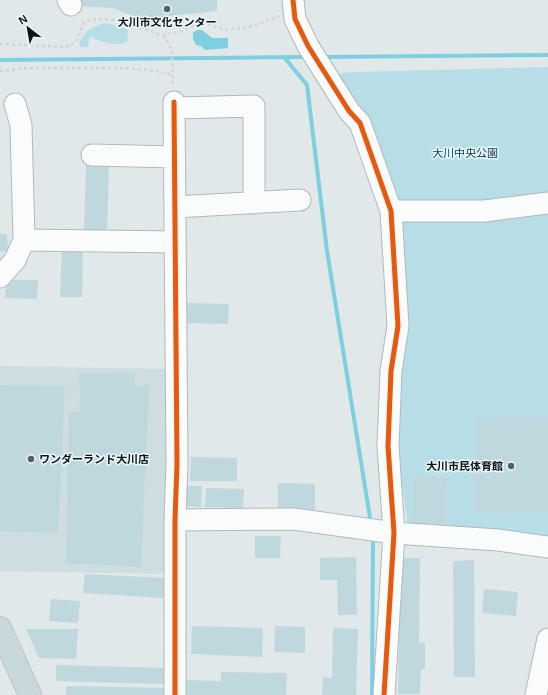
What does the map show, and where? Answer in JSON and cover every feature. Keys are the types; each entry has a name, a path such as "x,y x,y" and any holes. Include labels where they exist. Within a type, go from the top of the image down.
{"highway":[{"path":"0,628 30,695"}],"street":[{"path":"288,7 308,46 349,111 360,123 391,211 398,326 391,371 388,446 379,532 384,695"},
{"path":"0,277 15,260 24,240 21,125 15,104"},
{"path":"175,695 175,520 177,464 174,105 254,106 254,203"},
{"path":"92,155 174,157"},
{"path":"175,207 300,200"},
{"path":"391,211 484,211 548,203"},
{"path":"24,240 175,242"},
{"path":"175,520 294,519 379,532 498,540 548,546"},
{"path":"536,695 548,639"}],"path":[{"path":"0,44 66,47 76,42 84,22 99,19 118,20 164,35 180,32 191,26 205,23 226,30 254,26 288,7"},
{"path":"164,35 172,51 172,66"},
{"path":"0,71 21,68 153,69 173,75"}],"shaded area":[{"path":"0,366 167,369 170,574 0,571"}],"green space":[{"path":"104,23 128,30 127,42 112,44 90,36 88,47 80,47 79,43 86,32 95,26"},
{"name":"大川中央公園","path":"548,67 548,540 408,525 396,445 406,328 392,197 361,107 340,80 338,75 354,72"}],"water":[{"path":"197,30 202,30 212,38 228,38 228,48 205,50 201,46 196,45 193,39 193,33"}],"building":[{"name":"大川市文化センター","path":"78,0 217,0 217,11 141,19 113,8 76,6"},
{"path":"86,165 109,166 107,233 84,232"},
{"path":"0,234 7,234 8,251 0,252"},
{"path":"62,247 83,247 82,297 60,297"},
{"path":"6,280 38,280 37,299 5,298"},
{"path":"185,303 229,304 228,324 184,323"},
{"path":"79,373 134,373 134,387 149,385 141,567 66,563 69,413 80,412"},
{"name":"ワンダーランド大川店","path":"0,385 65,386 58,533 0,531"},
{"name":"大川市民体育館","path":"548,417 548,512 474,513 475,419"},
{"path":"191,457 237,458 237,481 190,481"},
{"path":"414,476 447,477 446,524 413,524"},
{"path":"278,483 315,484 315,510 278,509"},
{"path":"182,486 202,486 201,507 181,506"},
{"path":"206,488 244,489 243,508 205,507"},
{"path":"255,536 281,536 280,558 255,558"},
{"path":"356,557 357,615 338,615 337,580 320,580 320,558"},
{"path":"400,558 420,558 419,643 425,643 425,669 421,669 420,694 398,694"},
{"path":"474,560 475,677 454,677 453,561"},
{"path":"85,574 165,578 164,598 83,593"},
{"path":"484,589 518,592 516,616 482,613"},
{"path":"51,599 80,601 78,623 49,621"},
{"path":"192,626 263,628 262,657 191,654"},
{"path":"275,626 305,627 305,653 274,652"},
{"path":"333,628 358,629 356,695 322,695 323,677 332,678"},
{"path":"26,629 78,629 76,659 39,658"},
{"path":"56,665 164,668 164,684 56,681"},
{"path":"221,672 287,673 286,695 182,695 183,680 221,681"},
{"path":"66,686 167,688 167,695 66,695"}],"waterway":[{"path":"322,57 548,55"},
{"path":"284,57 307,85 327,251 371,524"},
{"path":"0,60 308,57"},
{"path":"372,695 373,537"}],"cycle path":[{"path":"293,0 295,19 308,46 349,111 360,123 391,211 398,326 391,371 388,446 394,533 384,695"},
{"path":"174,102 177,464 175,520 175,695"}],"place":[{"name":"大川市文化センター","path":"167,9"},
{"name":"ワンダーランド大川店","path":"31,459"},
{"name":"大川市民体育館","path":"511,466"}]}
